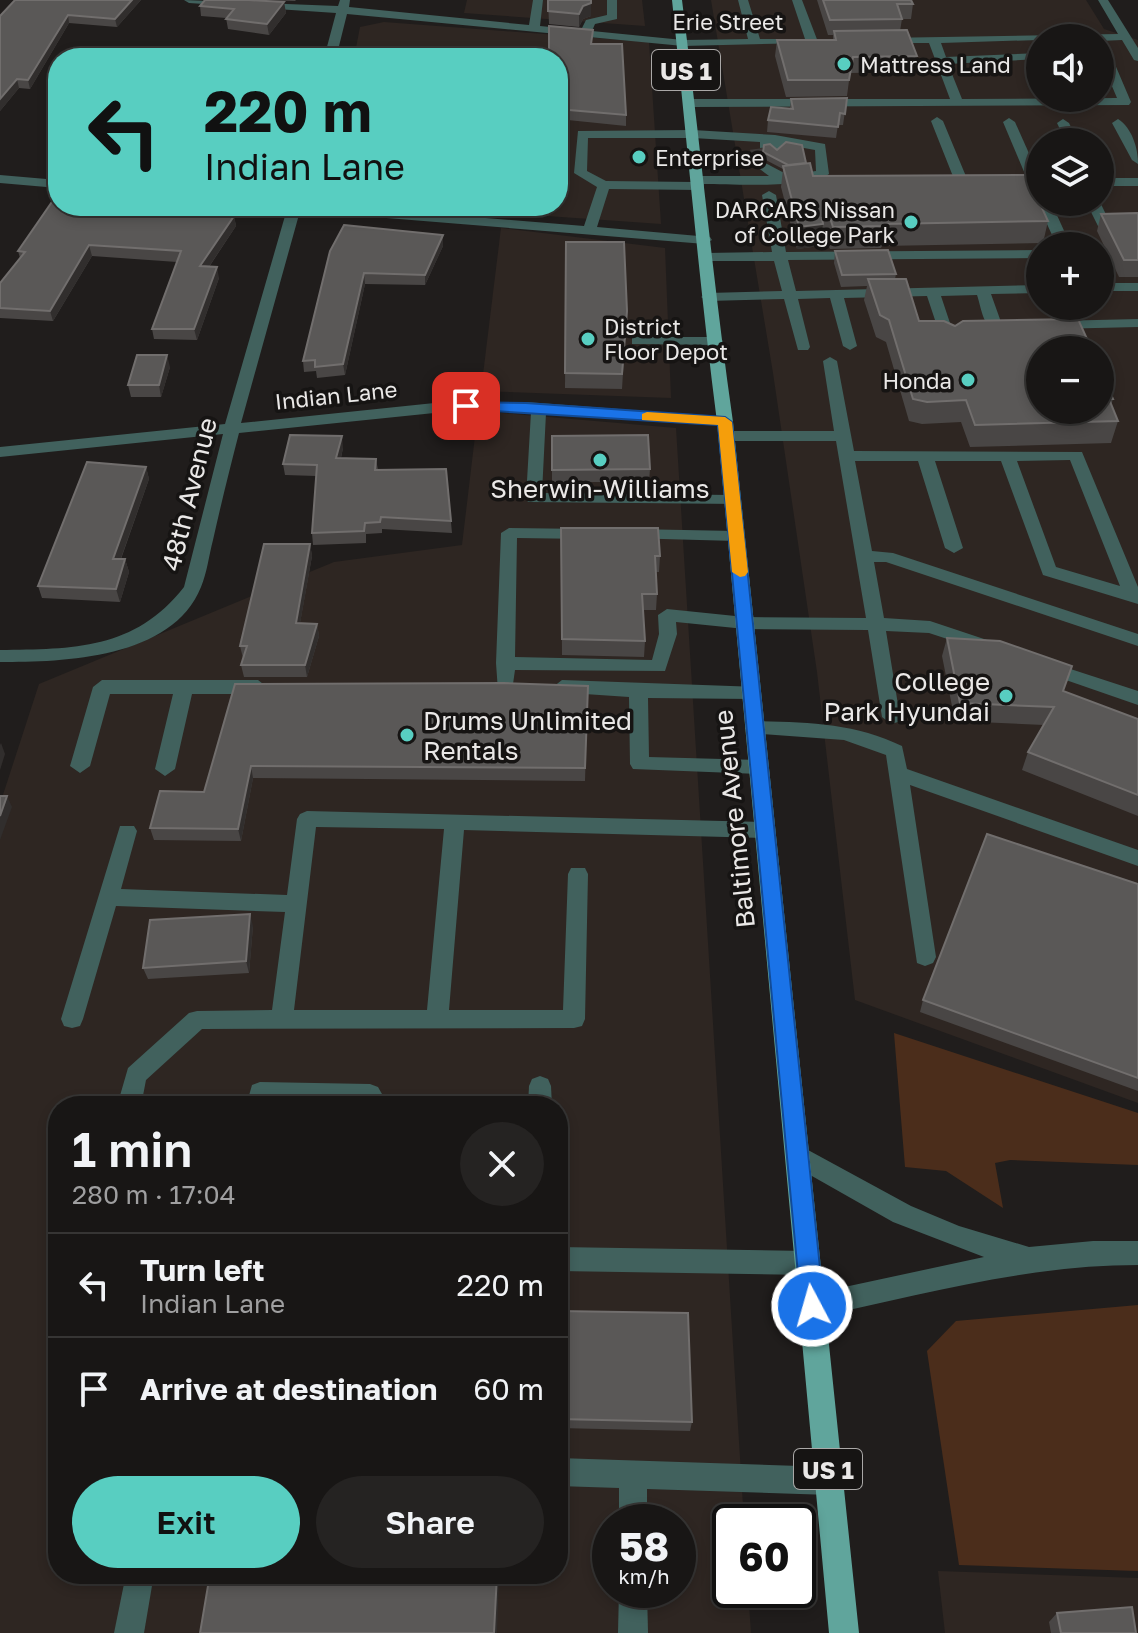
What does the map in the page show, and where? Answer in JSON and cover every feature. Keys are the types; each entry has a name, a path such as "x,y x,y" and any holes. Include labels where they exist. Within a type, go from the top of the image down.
{"main road":[{"name":"Baltimore Avenue","path":"677,0 705,240 708,297 726,429 844,1633"}],"street":[{"name":"Erie Street","path":"189,0 343,5 683,43 827,41"},
{"path":"533,28 537,21 538,0"},
{"path":"585,33 590,22 613,17 612,0"},
{"path":"743,0 755,42"},
{"path":"797,0 812,42"},
{"path":"1103,0 1138,58"},
{"path":"332,48 343,5"},
{"path":"873,41 1126,37"},
{"path":"934,40 957,102"},
{"path":"941,61 1026,57"},
{"path":"1114,76 1125,102 1114,102"},
{"path":"690,103 1026,102"},
{"path":"937,121 965,189 994,190"},
{"path":"1009,122 1026,163"},
{"path":"1063,123 1065,128"},
{"path":"1118,123 1138,160"},
{"path":"783,180 757,156 777,150 821,147 823,174 783,180 604,185 580,173 582,134 693,134 777,150 797,156 783,180"},
{"path":"777,150 783,180"},
{"path":"0,179 48,183"},
{"path":"1114,182 1138,182"},
{"path":"589,231 604,185"},
{"path":"769,195 780,256 803,347"},
{"name":"48th Avenue","path":"0,656 52,656 98,649 151,632 169,619 192,588 232,428 291,216"},
{"path":"412,216 705,240"},
{"path":"1100,216 1105,227"},
{"path":"706,257 1026,254"},
{"path":"1114,287 1138,287"},
{"path":"708,297 1026,289"},
{"path":"982,290 995,327 1138,323"},
{"path":"932,291 949,341"},
{"path":"836,294 850,346"},
{"path":"637,341 716,341"},
{"path":"830,361 891,717"},
{"name":"Indian Lane","path":"0,452 444,407 540,408 726,429 843,436"},
{"path":"540,408 534,498 733,500"},
{"path":"847,456 1076,455 1135,597"},
{"path":"925,456 954,548"},
{"path":"1007,456 1049,571 1135,597"},
{"path":"504,686 509,533 736,536"},
{"path":"864,556 887,557 1138,640"},
{"path":"505,663 659,667 668,634 667,615 745,623 876,624 930,627 1138,698"},
{"path":"80,766 102,687 275,687"},
{"path":"549,687 752,692"},
{"path":"165,769 184,688"},
{"path":"638,691 640,764 759,767"},
{"path":"755,728 840,730 872,738 895,751 925,957"},
{"path":"898,773 1138,858"},
{"path":"282,1020 307,819 765,830"},
{"path":"437,1020 455,822"},
{"path":"72,1019 127,831"},
{"path":"131,1096 136,1075 197,1020 574,1019 578,874"},
{"path":"108,897 297,904"},
{"path":"259,1096 260,1092 370,1096"},
{"path":"797,1155 902,1214 956,1237 1030,1259"},
{"path":"812,1306 1030,1259 1093,1253 1138,1253"},
{"path":"568,1259 808,1263"},
{"path":"568,1472 830,1481"},
{"path":"633,1475 633,1504"},
{"path":"129,1633 138,1584"},
{"path":"633,1608 633,1633"}],"shaded area":[{"path":"467,0 642,0 645,26 464,13"},
{"path":"711,0 1086,0 1101,24 1026,24 1026,112 1114,112 1114,32 1138,40 1138,1103 855,1000 817,672 773,373"},
{"path":"384,22 649,42 661,224 548,216 568,216 568,48 356,48 360,27"},
{"path":"501,228 665,248 671,398 481,391"},
{"path":"478,411 676,428 743,1504 712,1504 712,1608 749,1608 751,1633 0,1633 0,804 39,684 334,562 462,545"},
{"path":"894,1033 1138,1113 1138,1165 1010,1160 995,1163 1003,1208 946,1171 905,1167"},
{"path":"1138,1305 1138,1571 959,1565 927,1351 956,1321"},
{"path":"938,1571 1138,1578 1138,1633 945,1633"}],"building":[{"path":"15,0 132,0 115,19 68,15 28,80 17,79 0,99 0,16"},
{"path":"205,0 284,2 267,24 226,19 234,9 200,6"},
{"path":"548,0 591,0 591,3 583,6 579,14 548,11"},
{"path":"823,0 911,0 913,4 897,4 902,19 830,20"},
{"path":"549,26 593,30 591,44 622,44 626,115 568,110 568,48 549,48"},
{"path":"907,30 917,56 853,57 849,80 788,80 777,40 836,40 834,31"},
{"path":"847,98 845,114 840,113 838,127 768,120 771,107 793,109 791,99"},
{"path":"786,142 802,145 806,163 788,165 763,152 764,145 770,144 777,150"},
{"path":"810,163 813,176 1026,175 1026,216 1046,216 1048,221 833,227 830,218 822,218 823,224 799,227 783,166"},
{"path":"48,208 48,216 234,216 200,266 217,267 194,329 152,329 181,251 89,245 50,311 0,308 0,283 25,252 18,251"},
{"path":"1138,213 1138,260 1124,260 1114,240 1114,232 1110,232 1102,216"},
{"path":"344,225 443,235 425,275 364,273 343,364 315,367 315,360 303,361 330,251"},
{"path":"566,242 624,242 627,311 622,374 565,373"},
{"path":"888,250 896,274 842,275 835,251"},
{"path":"868,279 906,279 919,321 944,321 955,326 963,321 1078,320 1086,336 1026,336 1026,424 975,425 966,400 927,402 913,399 889,320 880,315"},
{"path":"137,355 167,355 159,385 128,385"},
{"path":"290,435 342,436 336,458 376,459 375,470 446,469 451,521 381,517 380,522 365,523 364,531 312,533 317,465 283,464"},
{"name":"Sherwin-Williams","path":"648,435 650,469 552,470 552,436"},
{"path":"87,462 146,467 113,559 125,559 116,589 38,586"},
{"path":"561,528 658,528 660,556 655,556 657,594 642,594 645,641 562,639"},
{"path":"264,544 310,544 296,623 317,624 305,665 241,665 247,646 240,646"},
{"path":"947,638 1000,641 1072,666 1063,691 1138,719 1138,795 1028,752 1054,707 960,703"},
{"name":"Drums Unlimited Rentals","path":"504,683 588,686 585,768 251,766 238,829 150,828 160,791 204,792 235,684"},
{"path":"0,796 7,796 0,816"},
{"path":"987,834 1138,884 1138,1078 923,1000"},
{"path":"250,914 246,961 143,968 150,920"},
{"path":"568,1311 688,1313 692,1422 568,1419"},
{"path":"208,1584 496,1584 494,1633 200,1633"},
{"path":"1132,1607 1136,1633 1061,1633 1057,1613"}],"tunnel":[{"path":"756,149 758,163"}],"slow traffic":[{"path":"647,417 725,422 740,572"}],"place":[{"name":"Mattress Land","path":"844,64"},
{"name":"Enterprise","path":"639,157"},
{"name":"DARCARS Nissan of College Park","path":"911,222"},
{"name":"District Floor Depot","path":"588,339"},
{"name":"Honda","path":"968,380"},
{"name":"Sherwin-Williams","path":"600,460"},
{"name":"College Park Hyundai","path":"1006,696"},
{"name":"Drums Unlimited Rentals","path":"407,735"}],"route":[{"path":"466,406 526,407 725,422 812,1306"}]}
